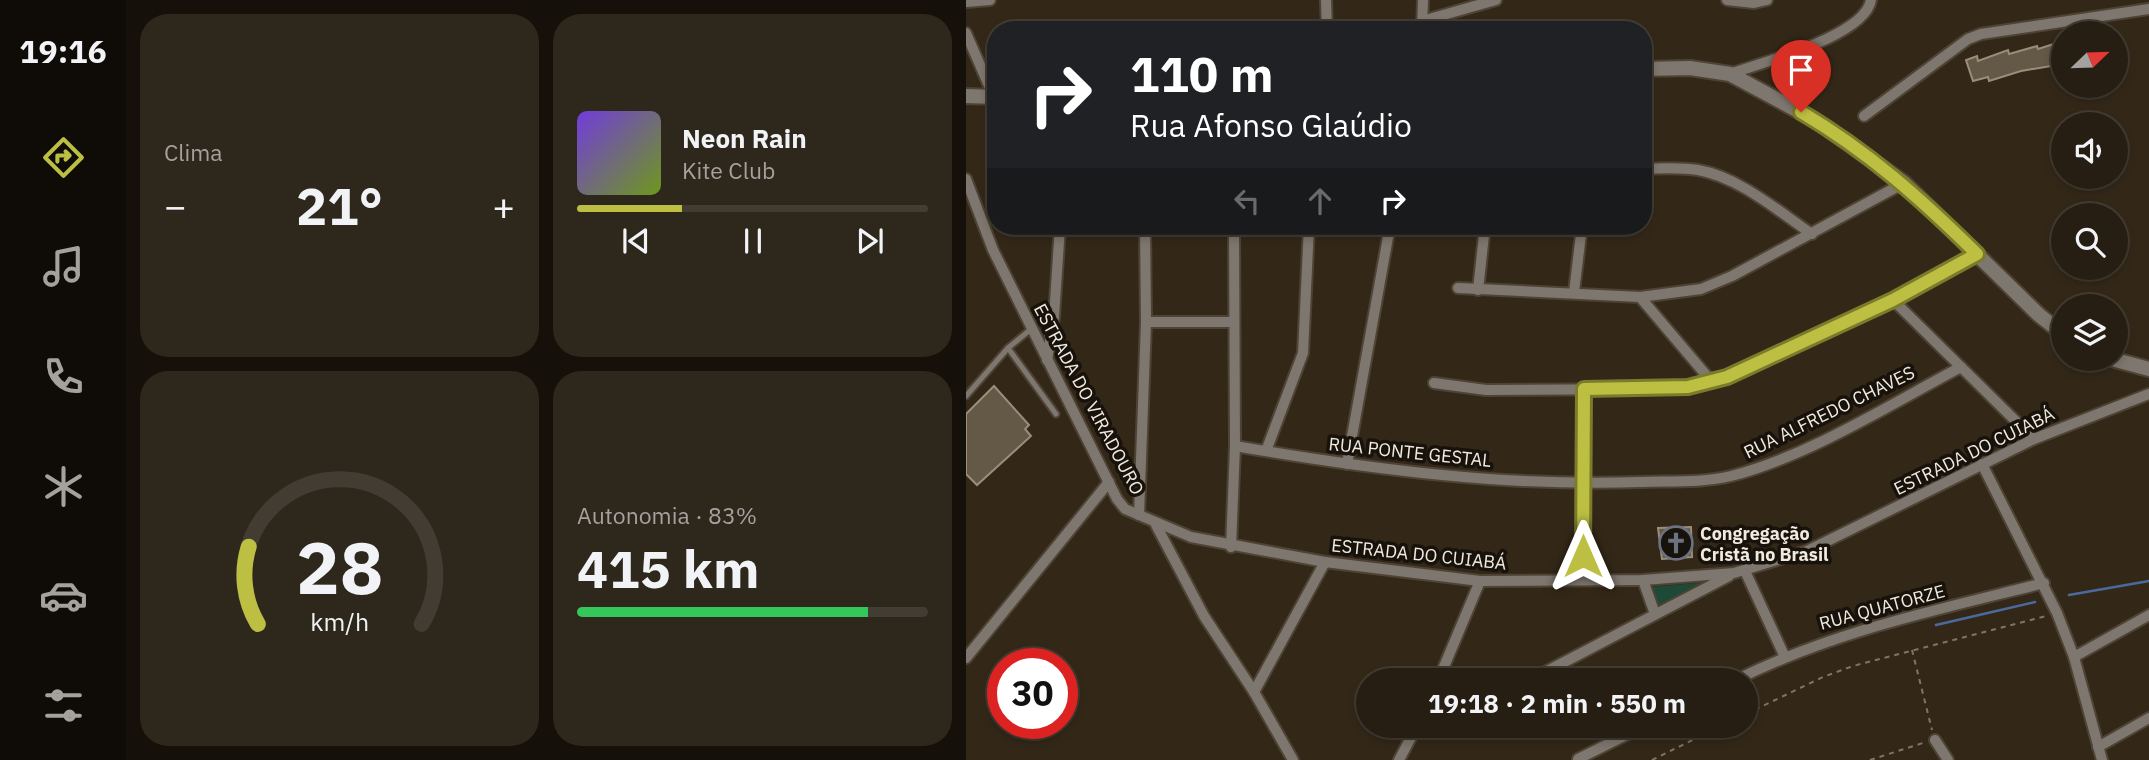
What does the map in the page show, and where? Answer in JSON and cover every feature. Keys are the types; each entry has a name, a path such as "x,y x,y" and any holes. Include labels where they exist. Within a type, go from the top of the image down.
{"street":[{"path":"966,2 990,0"},
{"path":"1326,0 1327,21"},
{"path":"1422,21 1423,0"},
{"path":"1434,21 1496,0"},
{"path":"1727,0 1767,0"},
{"path":"1730,74 1838,33 1868,12 1871,0"},
{"path":"1864,116 1968,39 1982,34 2148,11"},
{"path":"966,33 987,79"},
{"path":"1652,69 1690,68 1730,74 1815,120 1856,146 1904,183 2051,324"},
{"path":"966,96 987,97"},
{"path":"1652,169 1683,168 1716,175 1741,187 1812,234"},
{"name":"ESTRADA DO VIRADOURO","path":"966,179 987,234"},
{"path":"1458,288 1640,297 1685,292 1717,283 1904,183"},
{"name":"ESTRADA DO VIRADOURO","path":"987,235 1031,329 1109,482 1125,509 1156,525"},
{"path":"1047,360 1054,317 1059,235"},
{"path":"1139,515 1146,321 1145,235"},
{"path":"1231,547 1235,446 1234,235"},
{"path":"1266,451 1303,353 1308,235"},
{"path":"1348,464 1388,235"},
{"path":"1478,290 1484,235"},
{"path":"1574,292 1581,235"},
{"path":"1434,383 1486,390 1658,389 1712,382 1745,370 1893,300 1977,254"},
{"path":"1640,297 1712,382"},
{"path":"1893,300 2034,439"},
{"path":"1146,321 1234,322"},
{"path":"2128,363 2149,369"},
{"name":"RUA ALFREDO CHAVES","path":"1583,484 1711,480 1751,470 1835,432 1961,367"},
{"path":"1583,580 1584,389"},
{"name":"ESTRADA DO CUIABÁ","path":"1156,525 1231,547 1325,562 1480,581 1643,580 1740,572 1807,551 2034,439 2149,394"},
{"name":"RUA PONTE GESTAL","path":"1235,446 1348,464 1483,479 1583,484"},
{"path":"1982,464 2057,613 2074,657 2102,760"},
{"path":"966,658 1109,482"},
{"path":"1156,525 1204,616 1254,692 1293,760"},
{"path":"1254,692 1325,562"},
{"path":"1552,668 1740,572 1784,655"},
{"path":"1643,580 1654,614"},
{"path":"1443,668 1480,581"},
{"name":"RUA QUATORZE","path":"1758,669 1784,655 1854,631 2044,583"},
{"path":"2074,657 2149,615"},
{"path":"2098,747 2149,718"},
{"path":"1399,760 1411,738"},
{"path":"1578,759 1620,738"},
{"path":"1935,740 1948,760"}],"lane":[{"path":"966,396 1008,348 1031,329"},
{"path":"1008,348 1056,414"}],"path":[{"path":"1758,708 1823,677 1911,650 2057,613"},
{"path":"1870,760 1935,740 1911,650"},
{"path":"1653,760 1697,738"}],"green space":[{"path":"1711,582 1658,610 1651,587"}],"building":[{"path":"2051,45 2051,66 2021,71 1989,81 1988,77 1973,81 1966,60 1977,56 1978,61 2008,50 2009,54 2037,46 2038,49"},
{"path":"994,386 1029,425 1025,429 1031,436 977,485 966,474 966,414"},
{"name":"Congregação Cristã no Brasil","path":"1691,527 1692,557 1662,559 1658,528"}],"waterway":[{"path":"2069,595 2149,581"},
{"path":"1936,625 2035,602"}],"place":[{"name":"Congregação Cristã no Brasil","path":"1676,543"}],"route":[{"path":"1583,556 1584,389 1688,387 1727,377 1893,300 1977,254 1904,183 1856,146 1801,112"}]}
